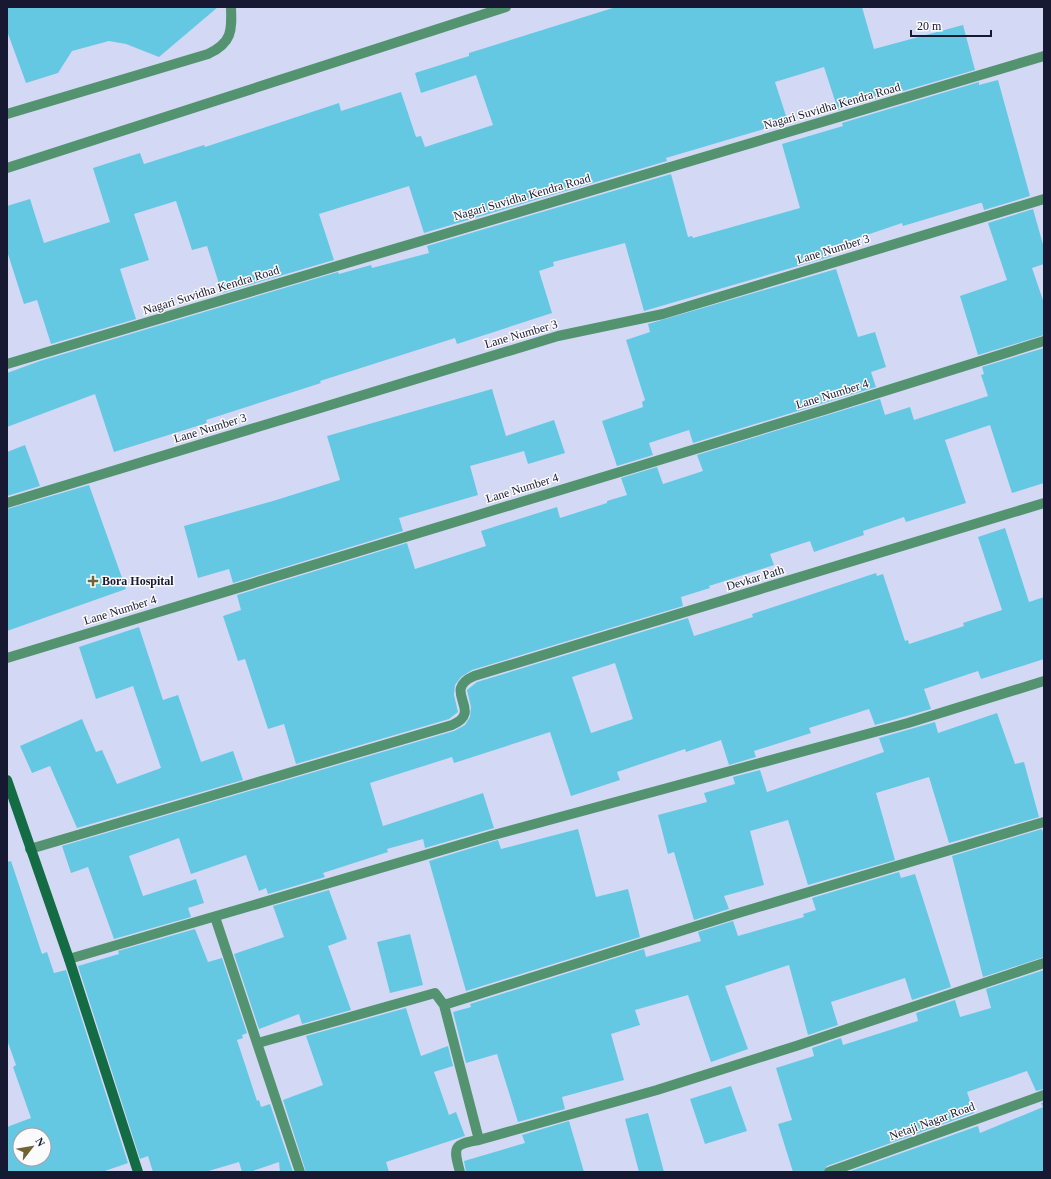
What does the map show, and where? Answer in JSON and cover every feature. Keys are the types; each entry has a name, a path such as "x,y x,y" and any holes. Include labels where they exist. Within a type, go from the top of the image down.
{"street":[{"path":"7,114 201,56 219,49 227,42 232,28 231,7"},
{"path":"7,168 506,7"},
{"name":"Nagari Suvidha Kendra Road","path":"7,364 1044,56"},
{"name":"Lane Number 3","path":"7,502 558,336 663,314 1044,199"},
{"name":"Lane Number 4","path":"7,658 824,410 1044,341"},
{"name":"Devkar Path","path":"30,849 460,722 466,711 460,690 462,683 474,676 1044,503"},
{"path":"70,959 490,836 908,723 1044,681"},
{"path":"7,780 10,800 30,849 70,959 138,1172"},
{"path":"444,1005 758,907 1044,822"},
{"path":"215,917 300,1172"},
{"path":"460,1172 455,1154 457,1146 461,1143 479,1140 657,1090 760,1058 1044,963"},
{"path":"258,1043 435,993 444,1005 479,1140"},
{"name":"Netaji Nagar Road","path":"829,1172 1044,1095"}],"building":[{"path":"7,7 218,7 159,57 126,44 109,41 72,51 58,73 26,83 7,31"},
{"path":"616,7 862,7 874,49 963,25 975,70 838,110 824,67 775,82 788,122 666,158 667,161 424,233 409,186 319,214 334,260 222,293 207,246 192,250 176,201 134,214 149,260 120,269 136,319 51,344 37,300 24,304 7,251 7,206 30,199 44,243 110,222 93,168 140,153 144,164 204,145 205,147 339,103 341,111 401,92 416,137 421,136 425,147 493,125 476,75 421,93 415,73 469,56 469,53"},
{"path":"998,80 1030,196 984,210 982,203 980,203 903,226 902,223 840,244 842,250 831,253 832,256 644,311 625,243 553,262 554,266 539,271 552,313 457,344 455,338 320,381 321,383 206,420 207,423 114,452 95,394 7,427 7,373 40,361 338,272 339,274 371,265 372,268 429,253 427,246 671,174 688,237 692,236 693,238 800,208 782,144 843,126 842,123 979,82 979,85"},
{"path":"1033,209 1044,248 1044,264 1032,268 1044,303 1044,335 978,355 960,296 1007,280 988,223"},
{"path":"836,269 858,337 875,332 886,367 871,372 876,387 693,443 689,430 649,443 653,455 617,466 602,421 643,407 642,402 645,400 626,340 650,332 648,324"},
{"path":"1044,348 1044,483 1012,493 990,425 945,440 966,503 906,522 904,517 863,531 864,535 814,552 810,541 770,554 774,565 709,586 710,588 681,597 683,606 472,670 461,677 455,685 454,695 458,712 449,719 296,764 284,724 268,729 245,659 238,661 223,616 241,610 237,595 407,543 415,569 486,546 481,531 557,507 560,518 627,495 621,478 657,467 663,484 703,471 697,455 880,399 885,415 910,407 914,420 988,396 981,375 984,374 982,367"},
{"path":"492,389 506,436 554,420 565,453 528,464 524,451 470,466 478,495 399,518 403,531 233,583 229,569 198,578 184,526 340,480 327,436"},
{"path":"25,445 40,486 7,496 7,452"},
{"path":"89,485 126,589 7,631 7,509"},
{"path":"1005,528 1029,602 1044,597 1044,659 981,679 978,671 924,689 931,709 875,725 869,709 809,728 811,733 754,751 756,757 729,765 721,740 686,752 685,749 617,772 620,780 571,796 550,732 454,763 452,757 370,783 383,826 483,793 494,828 425,848 423,839 387,849 388,852 323,873 325,877 268,894 266,888 259,891 246,855 191,874 179,838 129,856 143,896 196,879 204,903 188,908 191,917 114,939 88,867 71,873 62,846 454,731 465,725 470,717 471,707 467,690 477,682 688,618 694,636 753,617 752,614 876,573 877,576 883,574 905,641 908,640 909,644 964,626 963,623 1002,610 978,537","holes":["615,663 633,719 591,733 572,677"]},
{"path":"139,627 163,700 178,695 201,762 233,751 243,780 77,828 50,766 32,773 20,746 82,719 96,752 102,750 117,784 161,768 133,686 96,699 79,647"},
{"path":"997,713 1015,764 1024,762 1039,817 949,843 929,777 876,793 895,860 808,885 788,820 750,831 764,885 724,896 729,909 694,920 674,852 668,854 658,815 707,802 704,793 735,784 733,777 760,770 767,792 884,752 879,738 935,722 938,733"},
{"path":"578,829 596,897 628,889 640,937 466,991 429,861 498,840 501,849"},
{"path":"1042,829 1044,836 1044,957 983,977 952,856"},
{"path":"11,861 42,954 47,952 54,973 66,970 128,1163 102,1172 7,1172 7,1127 31,1118 13,1067 16,1065 7,1040 7,862"},
{"path":"899,872 901,878 915,874 951,987 912,1000 905,978 831,1002 838,1025 808,1035 789,965 725,986 748,1049 711,1062 688,995 635,1010 640,1025 611,1034 624,1080 562,1097 565,1109 518,1122 497,1054 466,1063 453,1012 471,1007 470,1004 644,949 646,957 701,941 698,932 733,921 738,936 804,917 803,914 816,910 812,898"},
{"path":"329,890 347,939 328,946 351,1010 302,1024 299,1014 259,1029 234,954 284,937 273,906"},
{"path":"195,929 208,962 222,958 247,1033 242,1035 243,1038 237,1040 257,1101 259,1100 261,1107 270,1104 293,1172 280,1172 279,1162 250,1172 242,1172 239,1162 205,1172 153,1172 148,1156 140,1159 78,966 119,954 118,951"},
{"path":"410,934 423,985 390,993 377,942"},
{"path":"1044,970 1044,1089 1036,1091 1027,1071 967,1092 974,1113 827,1166 823,1172 793,1172 778,1124 792,1120 776,1068 814,1056 812,1048 841,1038 843,1045 918,1021 916,1013 955,1000 960,1017 991,1008 986,989"},
{"path":"406,1008 421,1056 448,1046 453,1066 434,1072 449,1115 456,1112 465,1136 386,1162 389,1172 306,1172 283,1100 323,1085 306,1036"},
{"path":"731,1086 747,1131 705,1144 690,1099"},
{"path":"1044,1102 1044,1172 848,1172 978,1126 980,1133 1043,1107 1041,1103"},
{"path":"648,1113 664,1172 639,1172 625,1119"},
{"path":"569,1121 584,1172 466,1172 464,1161 525,1143 522,1135"}],"place":[{"name":"Bora Hospital","path":"93,581"}]}
